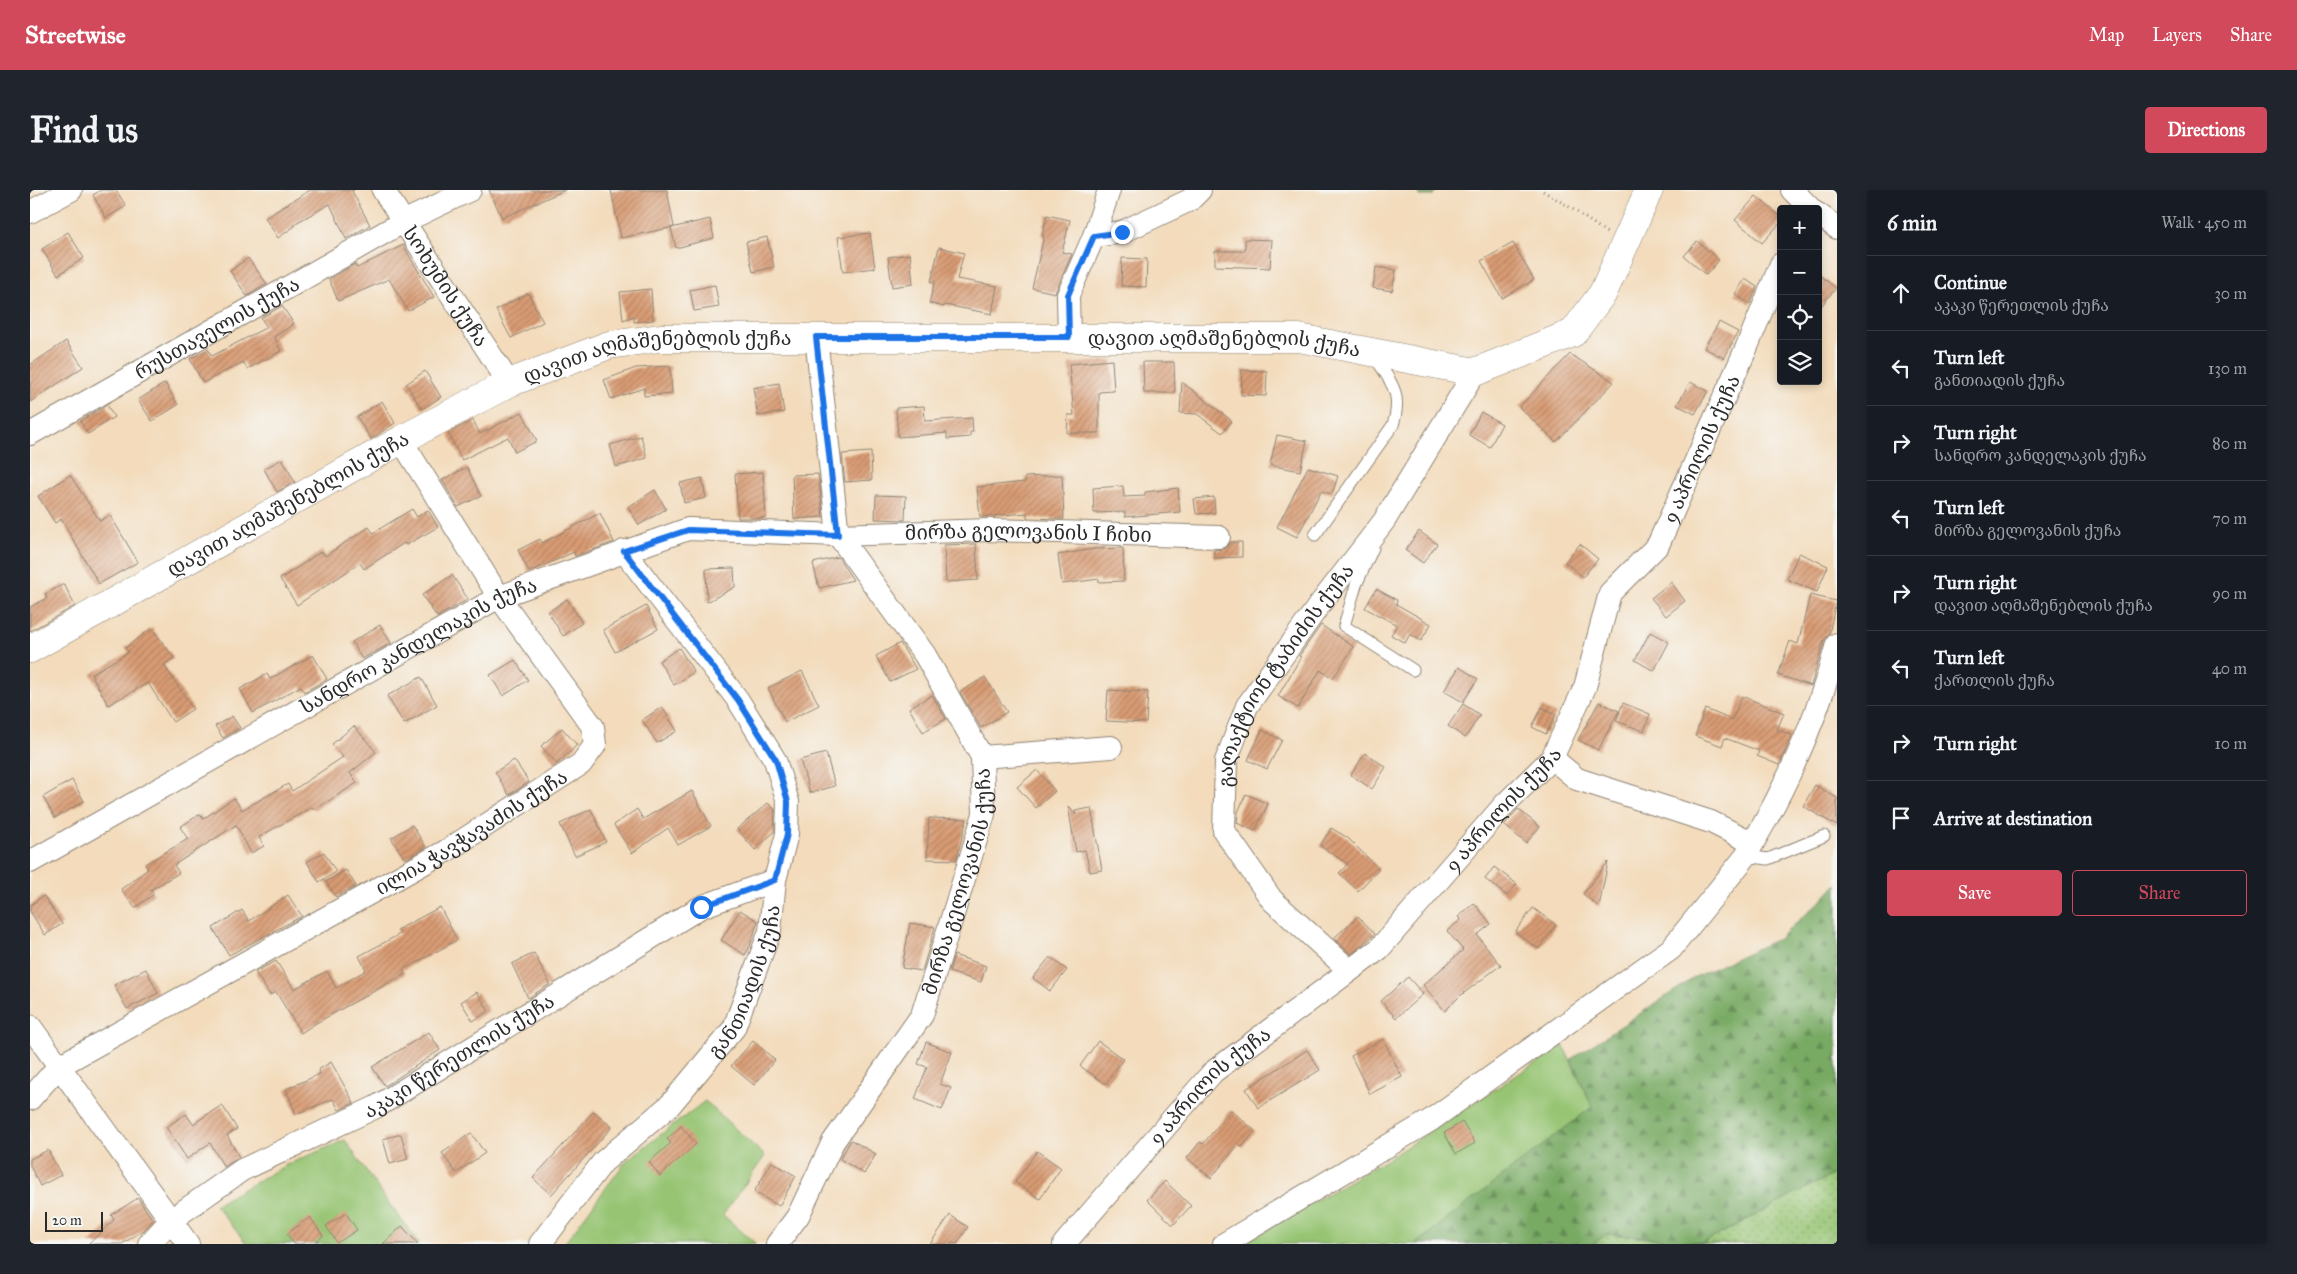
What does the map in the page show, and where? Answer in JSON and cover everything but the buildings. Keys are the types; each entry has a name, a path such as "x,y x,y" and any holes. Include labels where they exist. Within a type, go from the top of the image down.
{"street":[{"path":"30,212 71,190"},
{"name":"სოხუმის ქუჩა","path":"383,190 510,383"},
{"name":"რუსთაველის ქუჩა","path":"30,434 403,222 470,190"},
{"path":"1069,337 1068,295 1094,236 1110,190"},
{"path":"1094,236 1122,232 1190,200 1200,190"},
{"path":"1475,372 1573,333 1603,293 1649,190"},
{"path":"1808,203 1837,228"},
{"name":"9 აპრილის ქუჩა","path":"1064,1244 1213,1072 1379,949 1504,804 1552,758 1584,687 1610,593 1658,545 1746,349 1777,274"},
{"name":"მირზა გელოვანის ქუჩა","path":"777,1244 798,1216 833,1142 922,1015 984,814 982,757 925,655 838,535 816,337"},
{"name":"დავით აღმაშენებლის ქუჩა","path":"30,649 401,440 510,383 609,345 660,338 1299,338 1475,372"},
{"name":"გალაქტიონ ტაბიძის ქუჩა","path":"1349,970 1272,900 1224,831 1226,761 1247,706 1320,604 1384,521 1475,372"},
{"name":"ილია ჭავჭავაძის ქუჩა","path":"30,1099 59,1066 446,851 581,764 595,745 593,727 500,597 401,440"},
{"name":"სანდრო კანდელაკის ქუჩა","path":"30,862 500,597 624,551 688,530 838,535"},
{"name":"მირზა გელოვანის I ჩიხი","path":"838,535 990,530 1219,537"},
{"name":"განთიადის ქუჩა","path":"540,1244 603,1162 670,1105 734,1028 770,931 775,880 787,834 788,802 776,760 738,700 624,551"},
{"path":"1224,1244 1431,1120 1671,949 1750,849 1780,797 1828,682 1837,644"},
{"path":"982,757 1111,747"},
{"path":"1552,758 1577,779 1711,822 1750,849"},
{"name":"აკაკი წერეთლის ქუჩა","path":"150,1244 171,1220 242,1170 376,1107 701,907 775,880"},
{"path":"30,1026 188,1244"}],"lane":[{"path":"1315,535 1393,426 1397,412 1397,394 1372,352"},
{"path":"1384,521 1356,585 1344,626 1413,670"},
{"path":"1750,849 1768,859 1824,836"}],"path":[{"path":"1543,191 1624,245"}],"green space":[{"path":"1419,190 1437,190 1432,196 1419,196"},
{"path":"1837,884 1837,1172 1703,1243 1607,1234 1593,1244 1415,1244 1592,1107 1571,1059 1697,976 1778,939"},
{"path":"1563,1045 1592,1107 1415,1244 1240,1244 1386,1160"},
{"path":"705,1101 765,1156 723,1215 756,1244 564,1244 626,1161"},
{"path":"345,1140 387,1201 420,1244 247,1244 215,1205 286,1165"},
{"path":"1837,1172 1837,1244 1593,1244 1607,1234 1703,1243"}],"route":[{"path":"701,907 775,880 787,834 788,802 776,760 738,700 624,551 688,530 838,535 816,337 1069,337 1068,295 1094,236 1122,232"}]}
